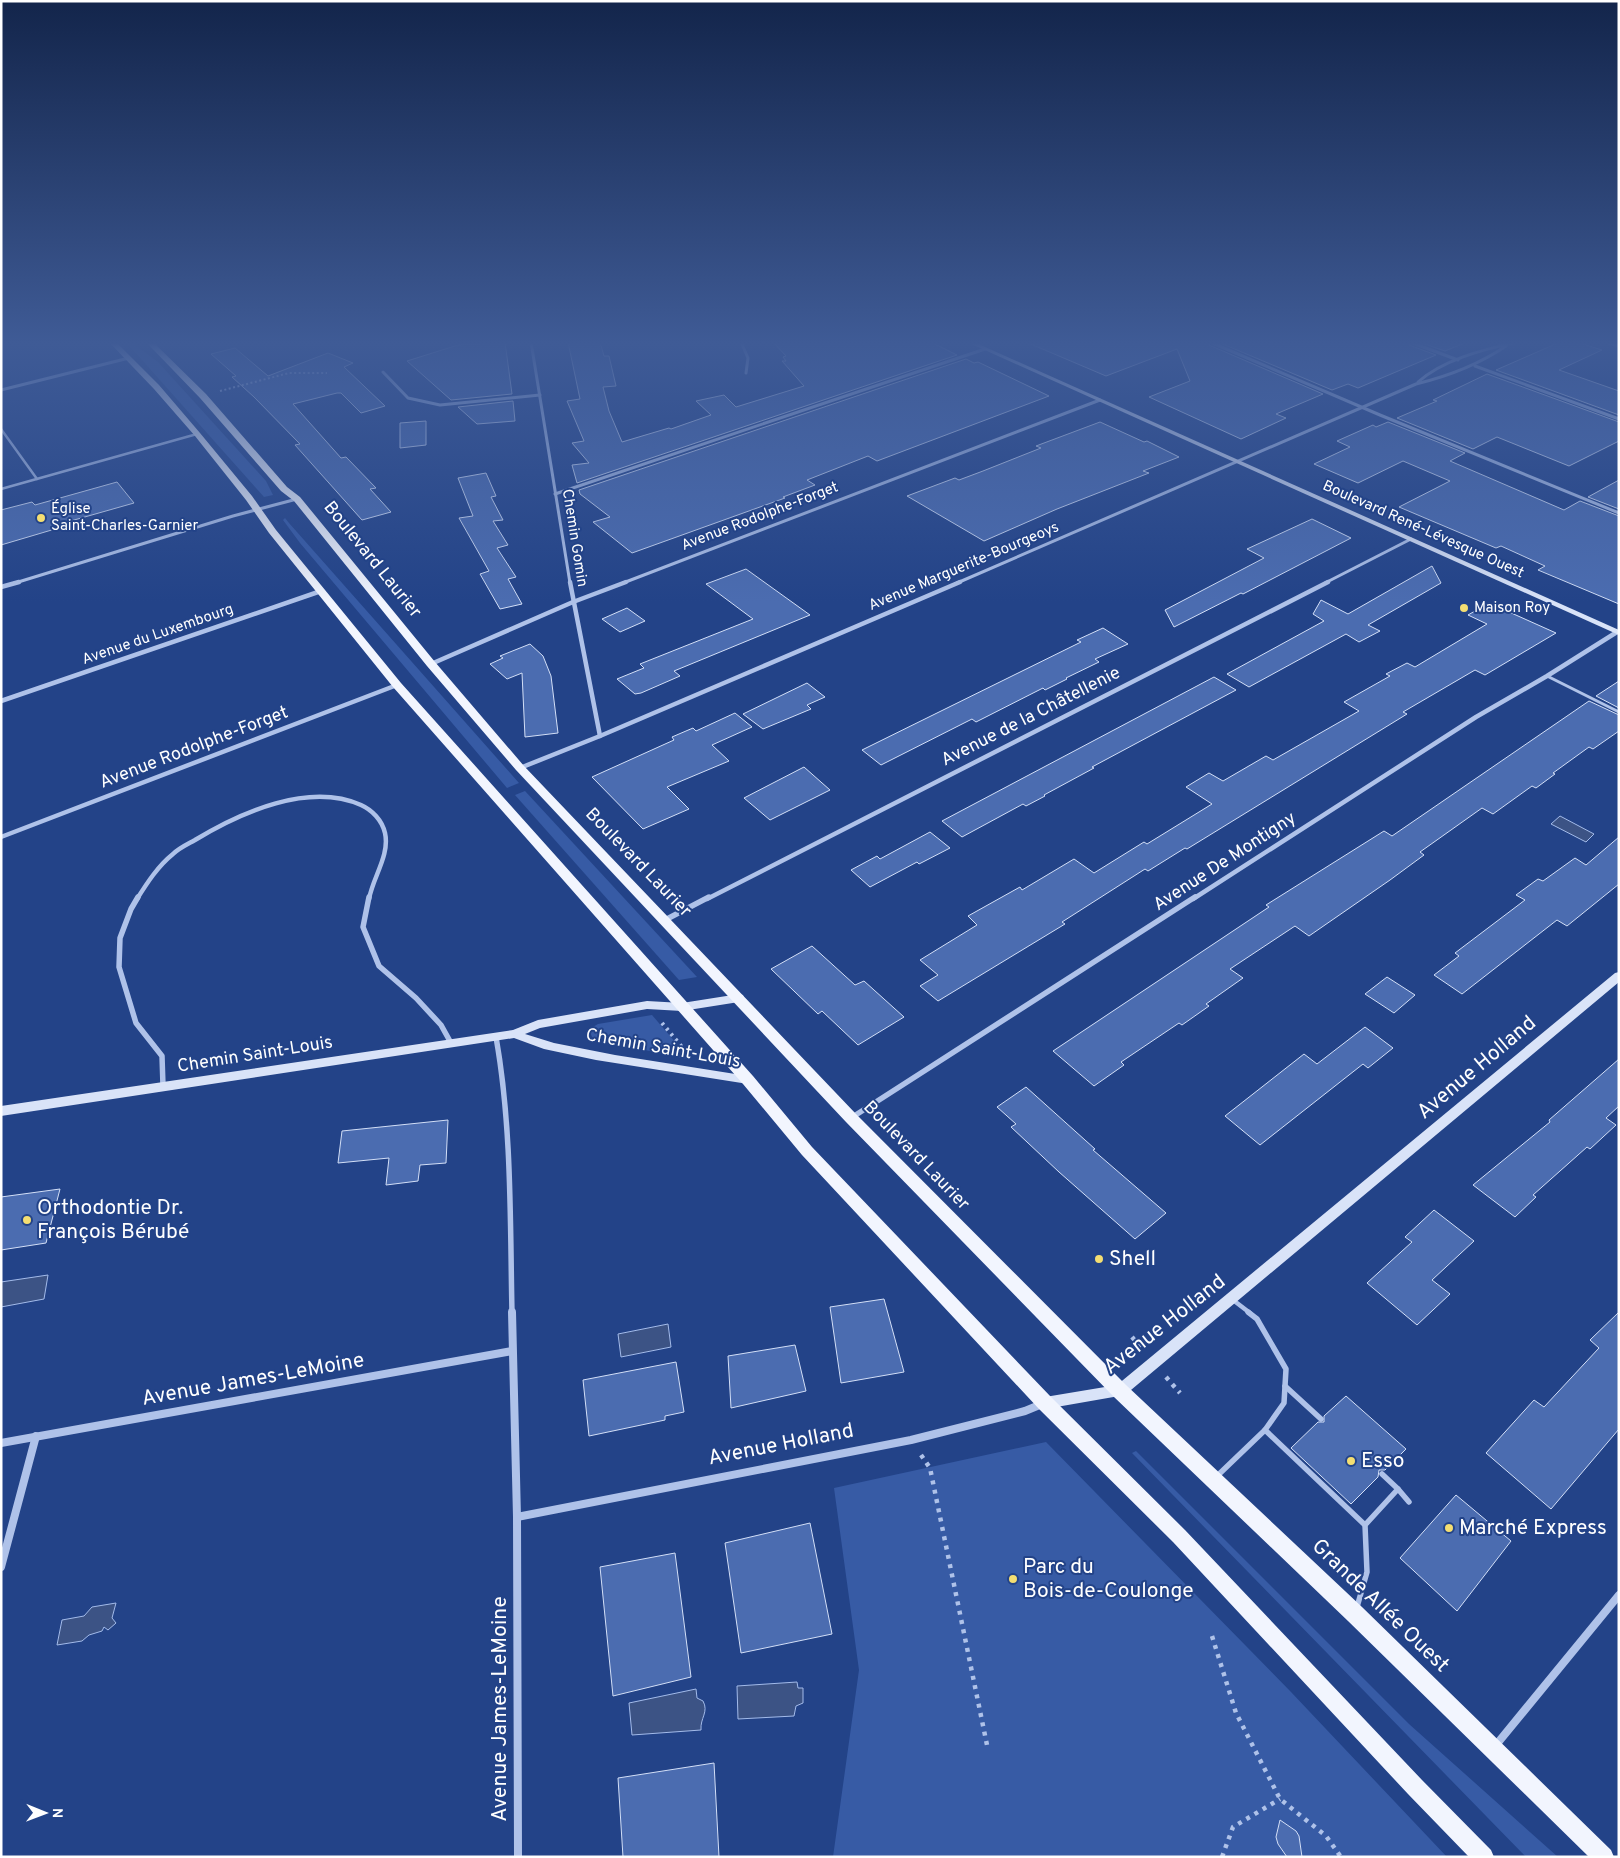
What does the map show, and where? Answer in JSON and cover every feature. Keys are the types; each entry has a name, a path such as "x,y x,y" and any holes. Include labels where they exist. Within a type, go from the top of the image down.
{"main road":[{"path":"192,429 259,509 272,531 322,590 397,685 748,1080 807,1151 1045,1403 1179,1536 1415,1787 1484,1857"},
{"name":"Boulevard Laurier","path":"231,429 284,489 297,499 431,664 520,768 851,1118 1120,1391"},
{"name":"Boulevard René-Lévesque Ouest","path":"1164,429 1618,633"},
{"name":"Avenue Holland","path":"1045,1403 1120,1391 1619,976"},
{"name":"Chemin Saint-Louis","path":"1,1111 515,1034 538,1024 647,1005 682,1007 739,998"},
{"name":"Chemin Saint-Louis","path":"515,1034 534,1043 615,1060 748,1080"},
{"name":"Grande Allée Ouest","path":"1120,1391 1355,1614 1604,1857"}],"street":[{"name":"Chemin Gomin","path":"545,429 572,602 600,736"},
{"path":"555,494 749,429"},
{"name":"Avenue Rodolphe-Forget","path":"431,664 572,602 1025,429"},
{"name":"Avenue Marguerite-Bourgeoys","path":"520,768 600,736 1312,429"},
{"path":"1414,429 1619,513"},
{"path":"1,587 297,499"},
{"name":"Avenue de la Châtellenie","path":"665,920 1411,539"},
{"name":"Avenue du Luxembourg","path":"1,700 322,590"},
{"name":"Avenue De Montigny","path":"851,1118 1476,717 1618,633"},
{"name":"Avenue Rodolphe-Forget","path":"1,837 397,685"},
{"path":"163,1086 162,1056 136,1023 119,967 120,938 131,909 150,880 174,853 216,827 268,806 298,798 330,796 350,800 366,807 378,817 385,833 384,855 372,888 363,927 379,966 416,998 441,1025 451,1043"},
{"name":"Avenue James-LeMoine","path":"496,1037 501,1065 508,1178 517,1517 518,1857"},
{"name":"Avenue James-LeMoine","path":"1,1443 512,1351"},
{"name":"Avenue Holland","path":"517,1517 911,1440 1025,1411 1045,1403"},
{"path":"1,1567 36,1436"},
{"path":"1493,1748 1619,1595"}],"lane":[{"path":"1,429 37,480"},
{"path":"1,489 197,434"},
{"path":"1547,676 1619,712"},
{"path":"1213,1480 1264,1430 1284,1404 1286,1369 1257,1318 1231,1298"},
{"path":"1285,1386 1321,1419"},
{"path":"1264,1430 1365,1525 1367,1572 1355,1614"},
{"path":"1382,1474 1409,1502"},
{"path":"1365,1525 1398,1489"}],"path":[{"path":"661,1022 690,1057"},
{"path":"911,1440 930,1468 987,1745"},
{"path":"1212,1636 1236,1713 1280,1799 1326,1836 1341,1857"},
{"path":"1222,1857 1233,1827 1257,1810 1280,1799"}],"shaded area":[{"path":"203,429 219,429 266,481 273,495 264,497"},
{"path":"285,518 519,783 507,788 300,543 283,520"},
{"path":"525,791 697,977 679,980 515,795"},
{"path":"1560,816 1594,834 1586,842 1551,824"},
{"path":"652,1015 688,1057 687,1059 598,1040 592,1037 590,1032 591,1028 598,1024"},
{"path":"48,1275 44,1299 1,1307 1,1282"},
{"path":"668,1324 671,1347 621,1357 618,1334"},
{"name":"Parc du Bois-de-Coulonge","path":"1046,1442 1291,1692 1447,1857 833,1857 859,1670 834,1488"},
{"path":"1136,1451 1409,1724 1558,1857 1526,1857 1132,1453"},
{"path":"116,1603 112,1618 116,1623 108,1630 104,1627 102,1631 89,1635 82,1641 57,1645 62,1620 84,1616 92,1607"},
{"path":"797,1682 798,1688 803,1688 803,1703 796,1706 794,1716 738,1719 737,1686"},
{"path":"696,1689 697,1698 703,1701 705,1705 701,1730 632,1735 629,1703"}],"building":[{"path":"285,429 315,429 341,458 346,457 376,488 370,489 391,512 362,520 295,445 300,444"},
{"path":"400,429 426,429 426,445 400,448"},
{"path":"579,429 616,429 622,442 667,429 738,429 577,483 572,465 589,463 572,443 584,441"},
{"path":"760,429 962,429 877,461 868,456 807,480 815,485 783,497 785,498 632,553 593,522 610,517 580,494 579,490"},
{"path":"1082,429 1115,429 1144,442 1147,441 1179,457 1143,471 1149,473 1057,509 984,541 907,496 955,478 959,480 1041,448 1036,446"},
{"path":"1218,429 1263,429 1241,439"},
{"path":"1365,429 1405,429 1465,453 1450,461 1564,510 1580,501 1619,516 1619,604 1538,570 1545,566 1501,546 1496,548 1399,507 1450,481 1403,461 1358,483 1314,464 1350,447 1337,441"},
{"path":"1423,429 1619,429 1619,441 1569,466 1497,437 1473,449"},
{"path":"486,473 496,496 491,497 503,520 493,521 508,545 497,548 516,577 508,579 522,604 500,609 480,574 489,571 459,518 473,516 458,478"},
{"path":"1619,480 1619,509 1588,497"},
{"name":"Église Saint-Charles-Garnier","path":"117,482 134,503 53,526 55,529 1,545 1,510 32,502 35,505"},
{"path":"1312,519 1351,538 1243,594 1241,593 1174,627 1165,610 1264,558 1247,549"},
{"path":"1432,566 1441,583 1368,625 1380,631 1359,642 1346,634 1249,687 1227,674 1324,621 1313,614 1321,600 1348,614"},
{"path":"746,569 810,615 674,671 680,676 641,693 635,694 617,679 644,668 640,664 753,619 706,584"},
{"path":"1489,603 1556,633 1485,675 1475,670 1403,712 1407,714 1187,849 1185,848 1148,871 1145,869 1062,922 1065,924 938,1001 920,986 938,975 920,960 977,925 968,916 1020,887 1022,890 1074,859 1094,873 1144,842 1147,844 1212,804 1186,787 1209,773 1223,781 1266,756 1273,760 1359,711 1344,702 1390,676 1386,674 1407,663 1415,667 1487,624 1468,615"},
{"path":"627,608 645,621 620,632 602,619"},
{"path":"1103,628 1128,644 1095,659 1099,662 1045,690 1043,688 976,722 972,719 881,765 862,750 1081,642 1077,640"},
{"path":"530,644 543,656 551,676 558,733 525,737 522,673 507,679 490,664 503,658 500,656"},
{"path":"1214,677 1236,690 1092,767 1094,768 1045,796 1026,806 1023,804 962,837 942,821"},
{"path":"1619,681 1619,708 1596,696"},
{"path":"807,683 825,697 807,705 811,709 763,729 743,714"},
{"path":"1589,701 1619,715 1619,731 1593,749 1589,747 1536,788 1532,786 1493,814 1482,808 1420,852 1424,855 1309,936 1295,926 1230,969 1243,978 1206,1004 1209,1006 1182,1025 1179,1023 1121,1062 1124,1065 1094,1086 1053,1051 1269,907 1266,905 1384,831 1392,836"},
{"path":"735,713 752,727 712,745 729,761 667,787 689,809 643,829 592,777 674,740 672,737 693,728 696,731"},
{"path":"804,767 830,790 770,820 744,798"},
{"path":"930,832 950,848 919,864 917,862 870,887 851,870 877,856 880,859"},
{"path":"1619,837 1619,884 1567,926 1557,920 1462,994 1434,975 1459,956 1455,953 1525,900 1516,895 1538,879 1543,881 1575,858 1586,865"},
{"path":"812,946 855,985 864,981 904,1017 858,1045 822,1011 818,1014 771,969"},
{"path":"1387,977 1415,995 1394,1013 1365,994"},
{"path":"1365,1027 1393,1048 1368,1068 1363,1064 1260,1145 1225,1116 1304,1054 1317,1064"},
{"path":"1619,1059 1619,1106 1606,1118 1616,1125 1590,1149 1587,1147 1533,1195 1536,1197 1515,1217 1473,1185 1550,1122 1549,1120"},
{"path":"1026,1087 1095,1149 1093,1150 1166,1213 1135,1239 1059,1172 1011,1127 1016,1124 997,1107"},
{"path":"448,1120 446,1163 420,1165 418,1181 386,1185 389,1158 338,1163 342,1131"},
{"name":"Orthodontie Dr. François Bérubé","path":"60,1189 46,1243 1,1250 1,1197"},
{"path":"1434,1210 1474,1241 1432,1280 1450,1294 1417,1325 1367,1283 1412,1242 1405,1237"},
{"path":"884,1299 904,1372 841,1383 830,1307"},
{"path":"1619,1312 1619,1429 1551,1509 1486,1453 1534,1400 1544,1407 1599,1348 1590,1340"},
{"path":"795,1345 806,1391 731,1408 728,1356"},
{"path":"676,1362 684,1412 665,1416 665,1420 589,1436 583,1380"},
{"path":"1346,1396 1406,1449 1385,1470 1379,1470 1378,1477 1351,1504 1291,1448 1318,1422 1324,1422 1324,1416"},
{"path":"1456,1495 1511,1541 1457,1611 1400,1558"},
{"path":"810,1523 832,1634 741,1653 725,1543"},
{"path":"675,1553 691,1677 613,1696 600,1567"},
{"path":"714,1763 719,1857 623,1857 618,1778"},
{"path":"1280,1820 1296,1831 1299,1836 1302,1857 1287,1857 1278,1844 1276,1837"}],"place":[{"name":"Église Saint-Charles-Garnier","path":"41,518"},
{"name":"Maison Roy","path":"1464,608"},
{"name":"Orthodontie Dr. François Bérubé","path":"27,1220"},
{"name":"Shell","path":"1099,1259"},
{"name":"Esso","path":"1351,1461"},
{"name":"Marché Express","path":"1449,1528"},
{"name":"Parc du Bois-de-Coulonge","path":"1013,1579"}]}
